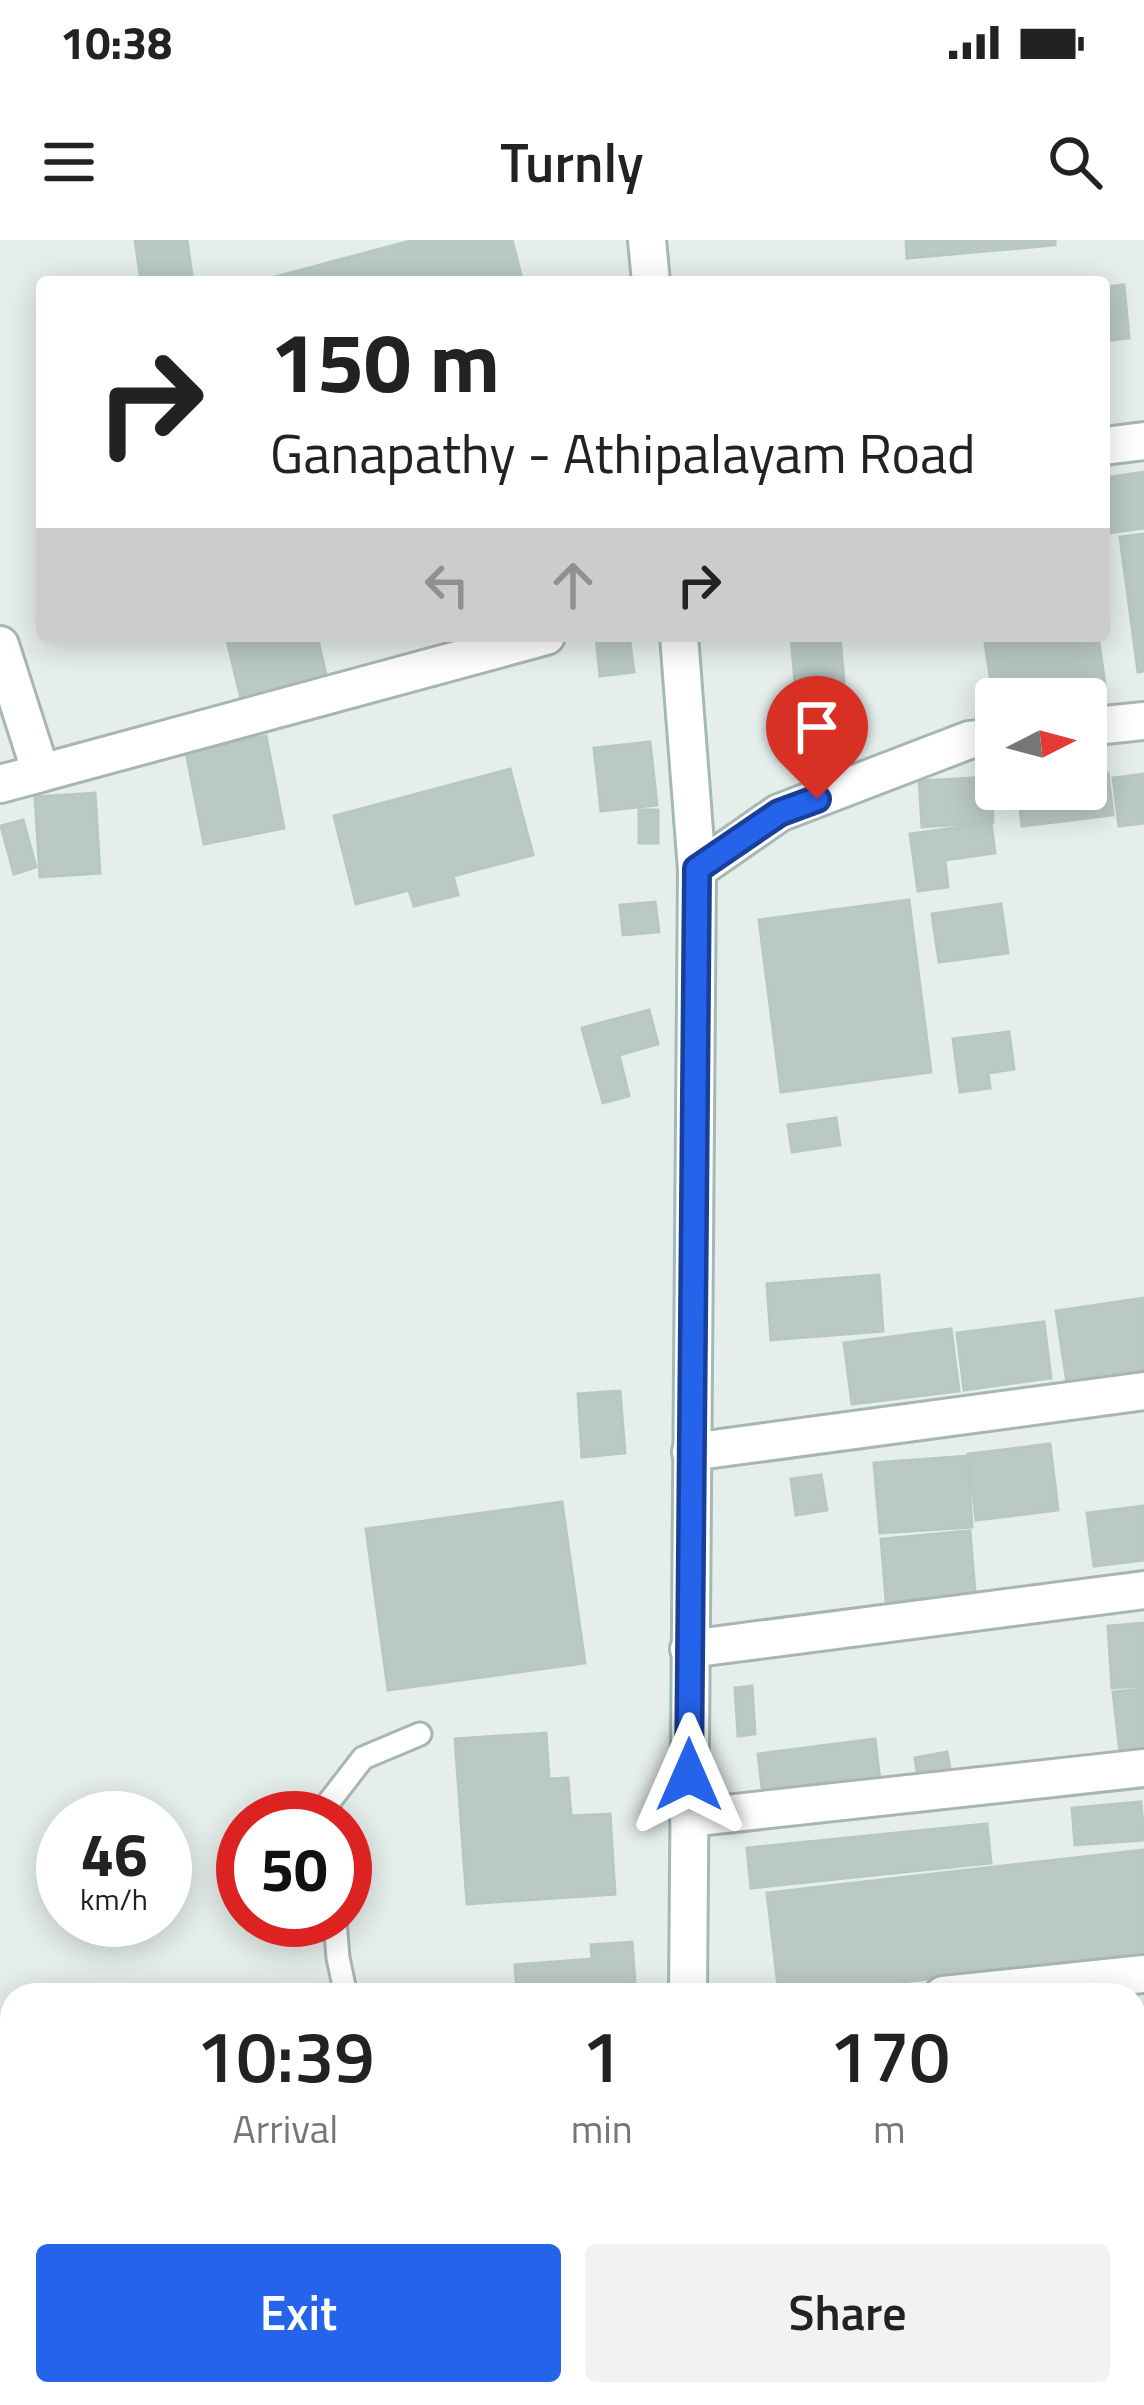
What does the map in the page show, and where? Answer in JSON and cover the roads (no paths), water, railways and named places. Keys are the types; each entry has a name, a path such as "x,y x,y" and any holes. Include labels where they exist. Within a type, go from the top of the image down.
{"street":[{"path":"647,240 650,276"},
{"path":"1110,445 1144,441"},
{"path":"0,784 524,642"},
{"path":"679,642 697,869 688,1983"},
{"path":"0,645 41,773"},
{"path":"1107,725 1144,721"},
{"path":"697,869 779,813 975,739"},
{"path":"691,1452 1144,1391"},
{"path":"689,1648 1144,1591"},
{"path":"689,1818 1144,1768"},
{"path":"1053,1983 1144,1973"}],"lane":[{"path":"338,1791 363,1758 420,1734"},
{"path":"337,1947 343,1983"}]}
